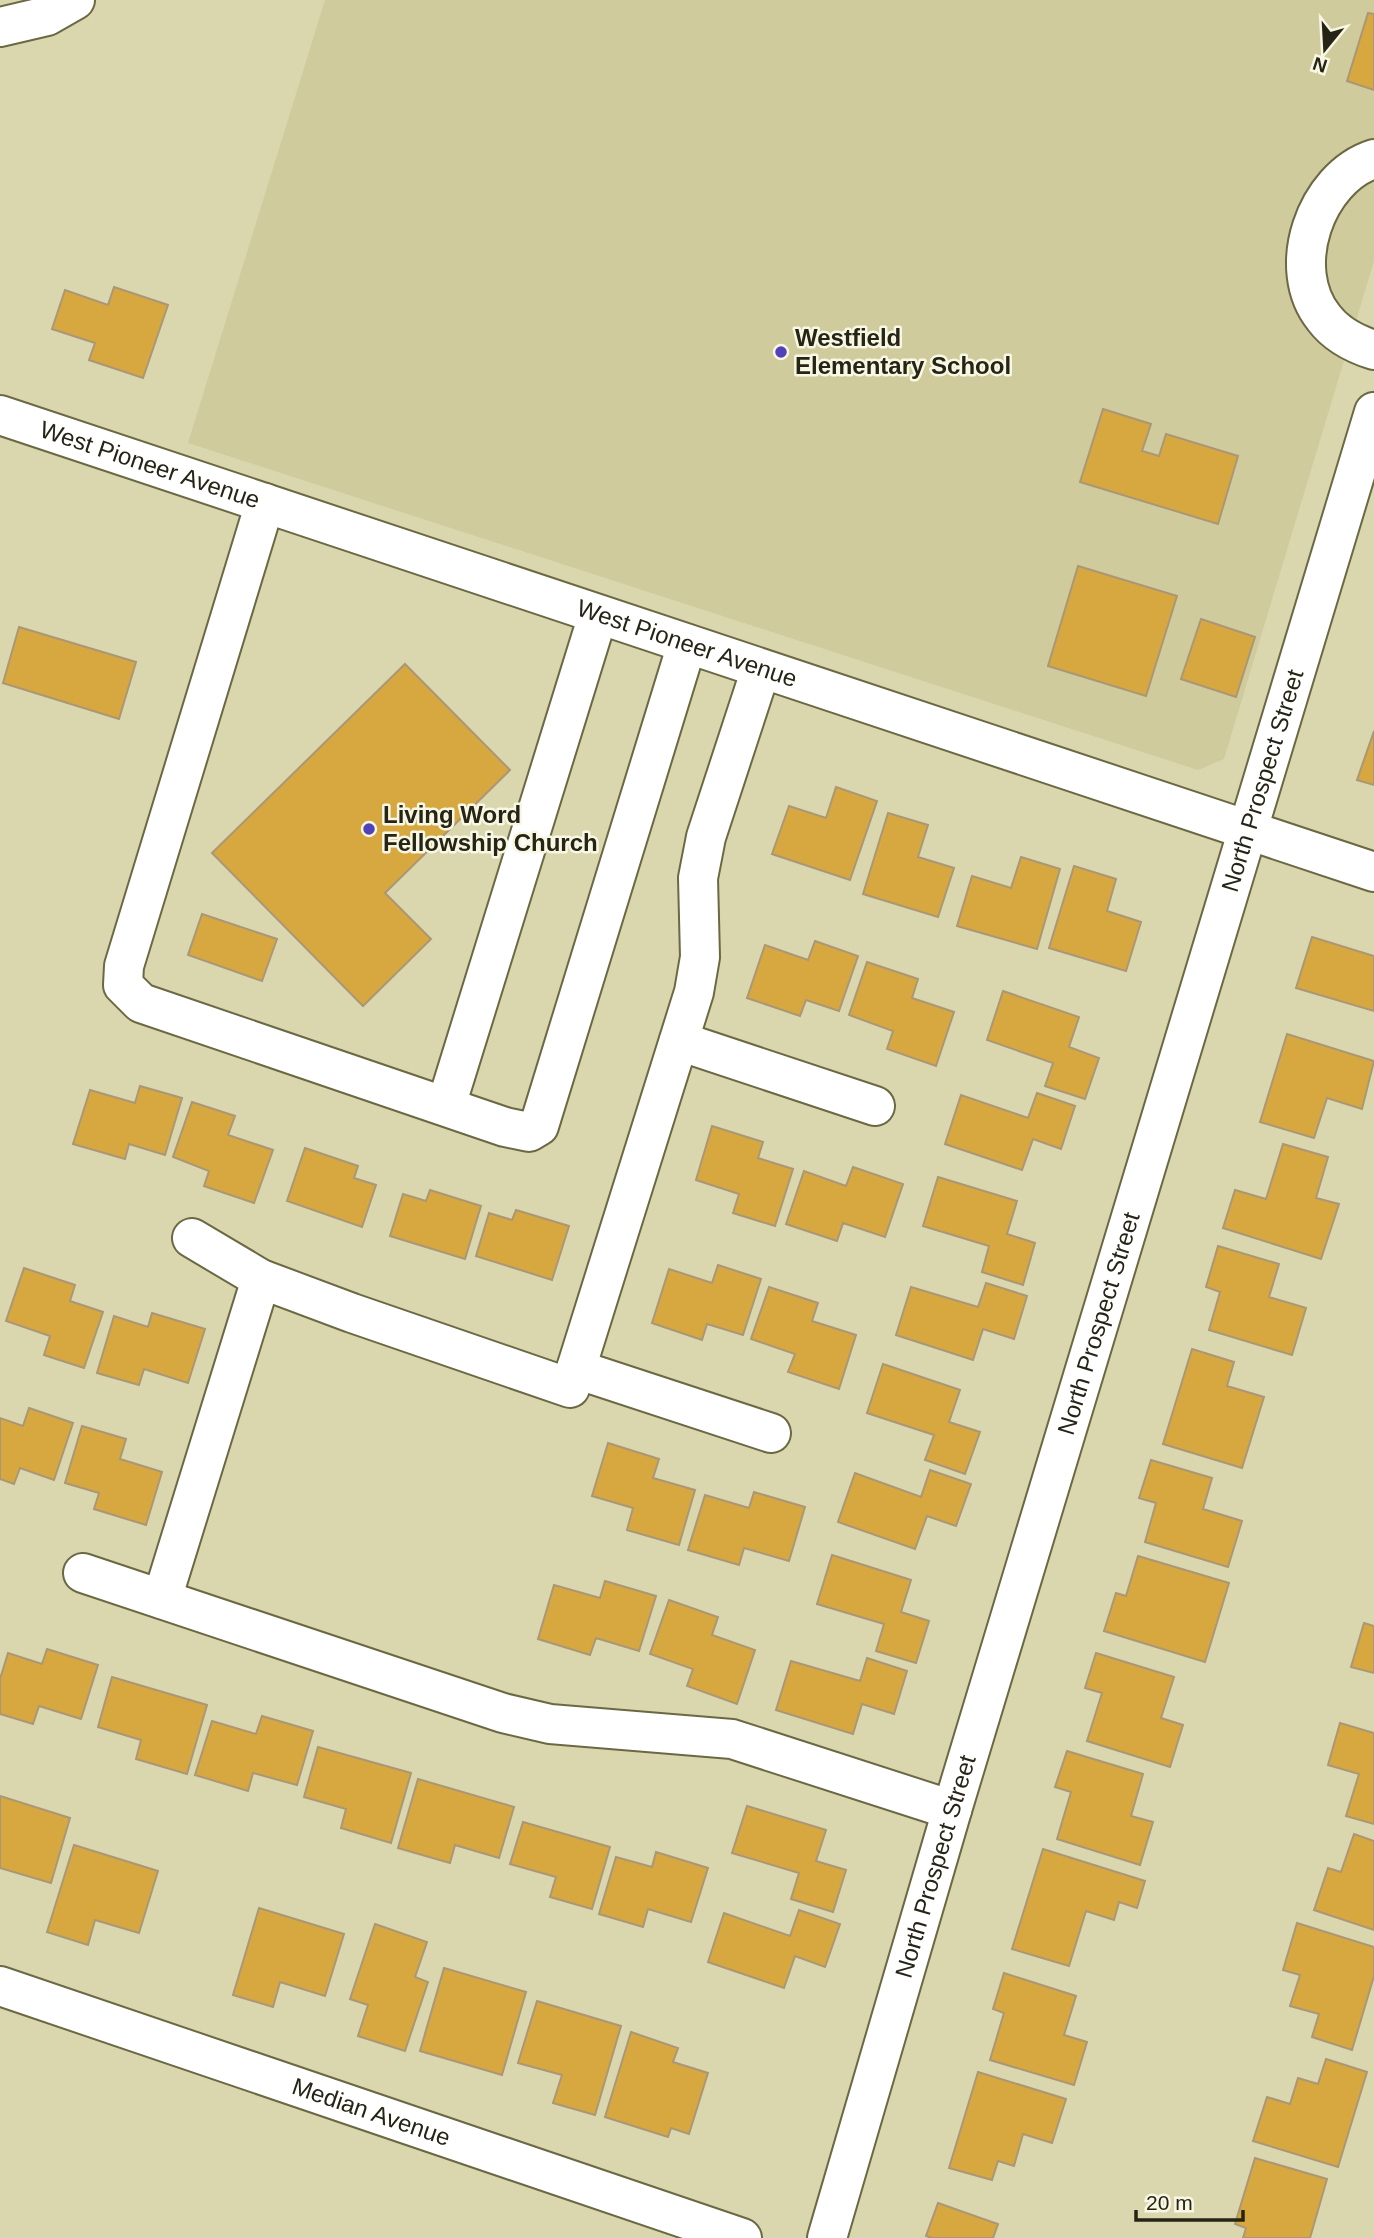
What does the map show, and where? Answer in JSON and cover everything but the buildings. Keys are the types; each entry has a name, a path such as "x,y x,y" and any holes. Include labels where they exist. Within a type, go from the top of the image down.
{"street":[{"path":"0,27 47,16 75,0"},
{"path":"1374,159 1343,176 1324,197 1313,222 1307,269 1312,298 1324,318 1358,345 1374,350"},
{"name":"North Prospect Street","path":"827,2238 953,1810 1374,412"},
{"name":"West Pioneer Avenue","path":"0,415 1374,872"},
{"path":"265,503 124,966 123,985 141,1003 505,1127 529,1132 539,1126 687,644"},
{"path":"446,1106 598,615"},
{"path":"192,1238 261,1279 570,1388 694,992 700,957 698,878 706,837 761,669"},
{"path":"678,1041 875,1106"},
{"path":"162,1599 261,1279"},
{"path":"576,1369 771,1433"},
{"path":"83,1573 503,1713 550,1724 732,1739 953,1810"},
{"name":"Median Avenue","path":"0,1986 742,2238"}],"shaded area":[{"name":"Westfield Elementary School","path":"325,0 1374,0 1374,261 1224,759 1198,770 188,443"}],"place":[{"name":"Westfield Elementary School","path":"781,352"},
{"name":"Living Word Fellowship Church","path":"369,829"}]}
